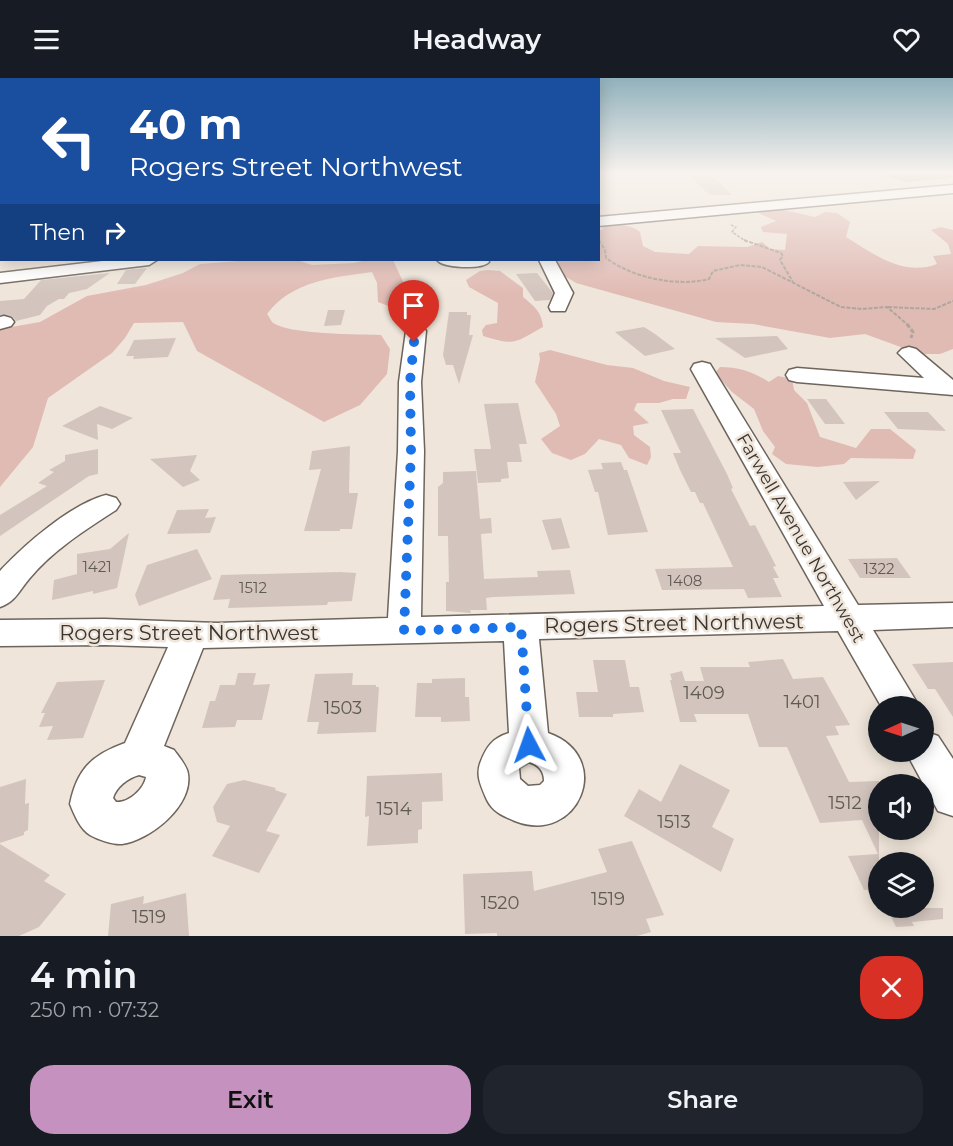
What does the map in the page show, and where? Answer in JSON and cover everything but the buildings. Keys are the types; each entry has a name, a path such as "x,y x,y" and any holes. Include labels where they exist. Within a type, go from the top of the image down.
{"street":[{"path":"600,222 674,214"},
{"path":"4,280 142,261"},
{"path":"463,261 481,262"},
{"path":"548,261 564,292 558,307"},
{"path":"404,631 411,451 410,382 416,332"},
{"path":"909,353 950,388"},
{"name":"Farwell Avenue Northwest","path":"702,369 894,696"},
{"path":"797,375 950,388"},
{"path":"0,595 30,556 51,538 106,504"},
{"name":"Rogers Street Northwest","path":"0,633 105,632 191,635 404,631 953,615"},
{"path":"521,627 529,745"},
{"path":"139,757 191,635"},
{"path":"932,762 953,797"}],"path":[{"path":"726,224 736,227 732,232 735,236 781,253 783,256 780,260 793,283"},
{"path":"600,242 605,250 606,258 612,263 628,271 677,282 698,283 709,279 713,271 745,265 762,267 821,300 841,308 934,309 953,301"},
{"path":"887,307 905,321 913,332 905,344 909,353"}],"shaded area":[{"path":"761,214 802,214 815,217 821,214 839,214 850,222 846,237 889,262 912,268 937,264 933,256 951,254 948,244 931,230 941,227 953,230 953,349 940,354 920,354 865,334 830,338 753,324 716,322 576,283 540,261 600,261 600,230 604,226 614,225 636,229 640,232 643,246 655,252 689,254 698,246 747,247 762,242 770,249 785,250 787,234 763,232 761,227 776,221"},
{"path":"239,261 300,261 312,265 393,261 405,286 405,304 391,307 378,302 377,283 372,272 315,282 288,294 267,314 272,322 280,326 308,332 381,335 390,349 387,374 360,405 324,422 197,351 183,322 134,323 112,353 48,398 33,447 0,487 0,329 40,322 87,296 146,285 183,273 200,264"},
{"path":"480,271 500,271 523,288 523,297 539,313 543,327 520,340 509,342 483,336 482,330 486,325 497,323 498,303 469,287 466,280"},
{"path":"550,350 607,365 633,368 664,381 690,387 686,399 637,403 634,410 649,423 633,426 634,435 650,447 651,457 647,465 629,458 621,445 599,439 585,454 571,460 552,453 541,439 560,426 556,414 535,382 540,359 539,353"},
{"path":"720,367 746,371 769,382 778,376 792,379 794,390 807,403 820,437 856,448 871,429 890,429 916,450 913,459 851,458 844,464 818,467 786,464 772,454 775,447 763,431 754,409 732,392 715,373"}],"route":[{"path":"414,342 410,382 411,451 404,631 521,627 529,745"}]}
